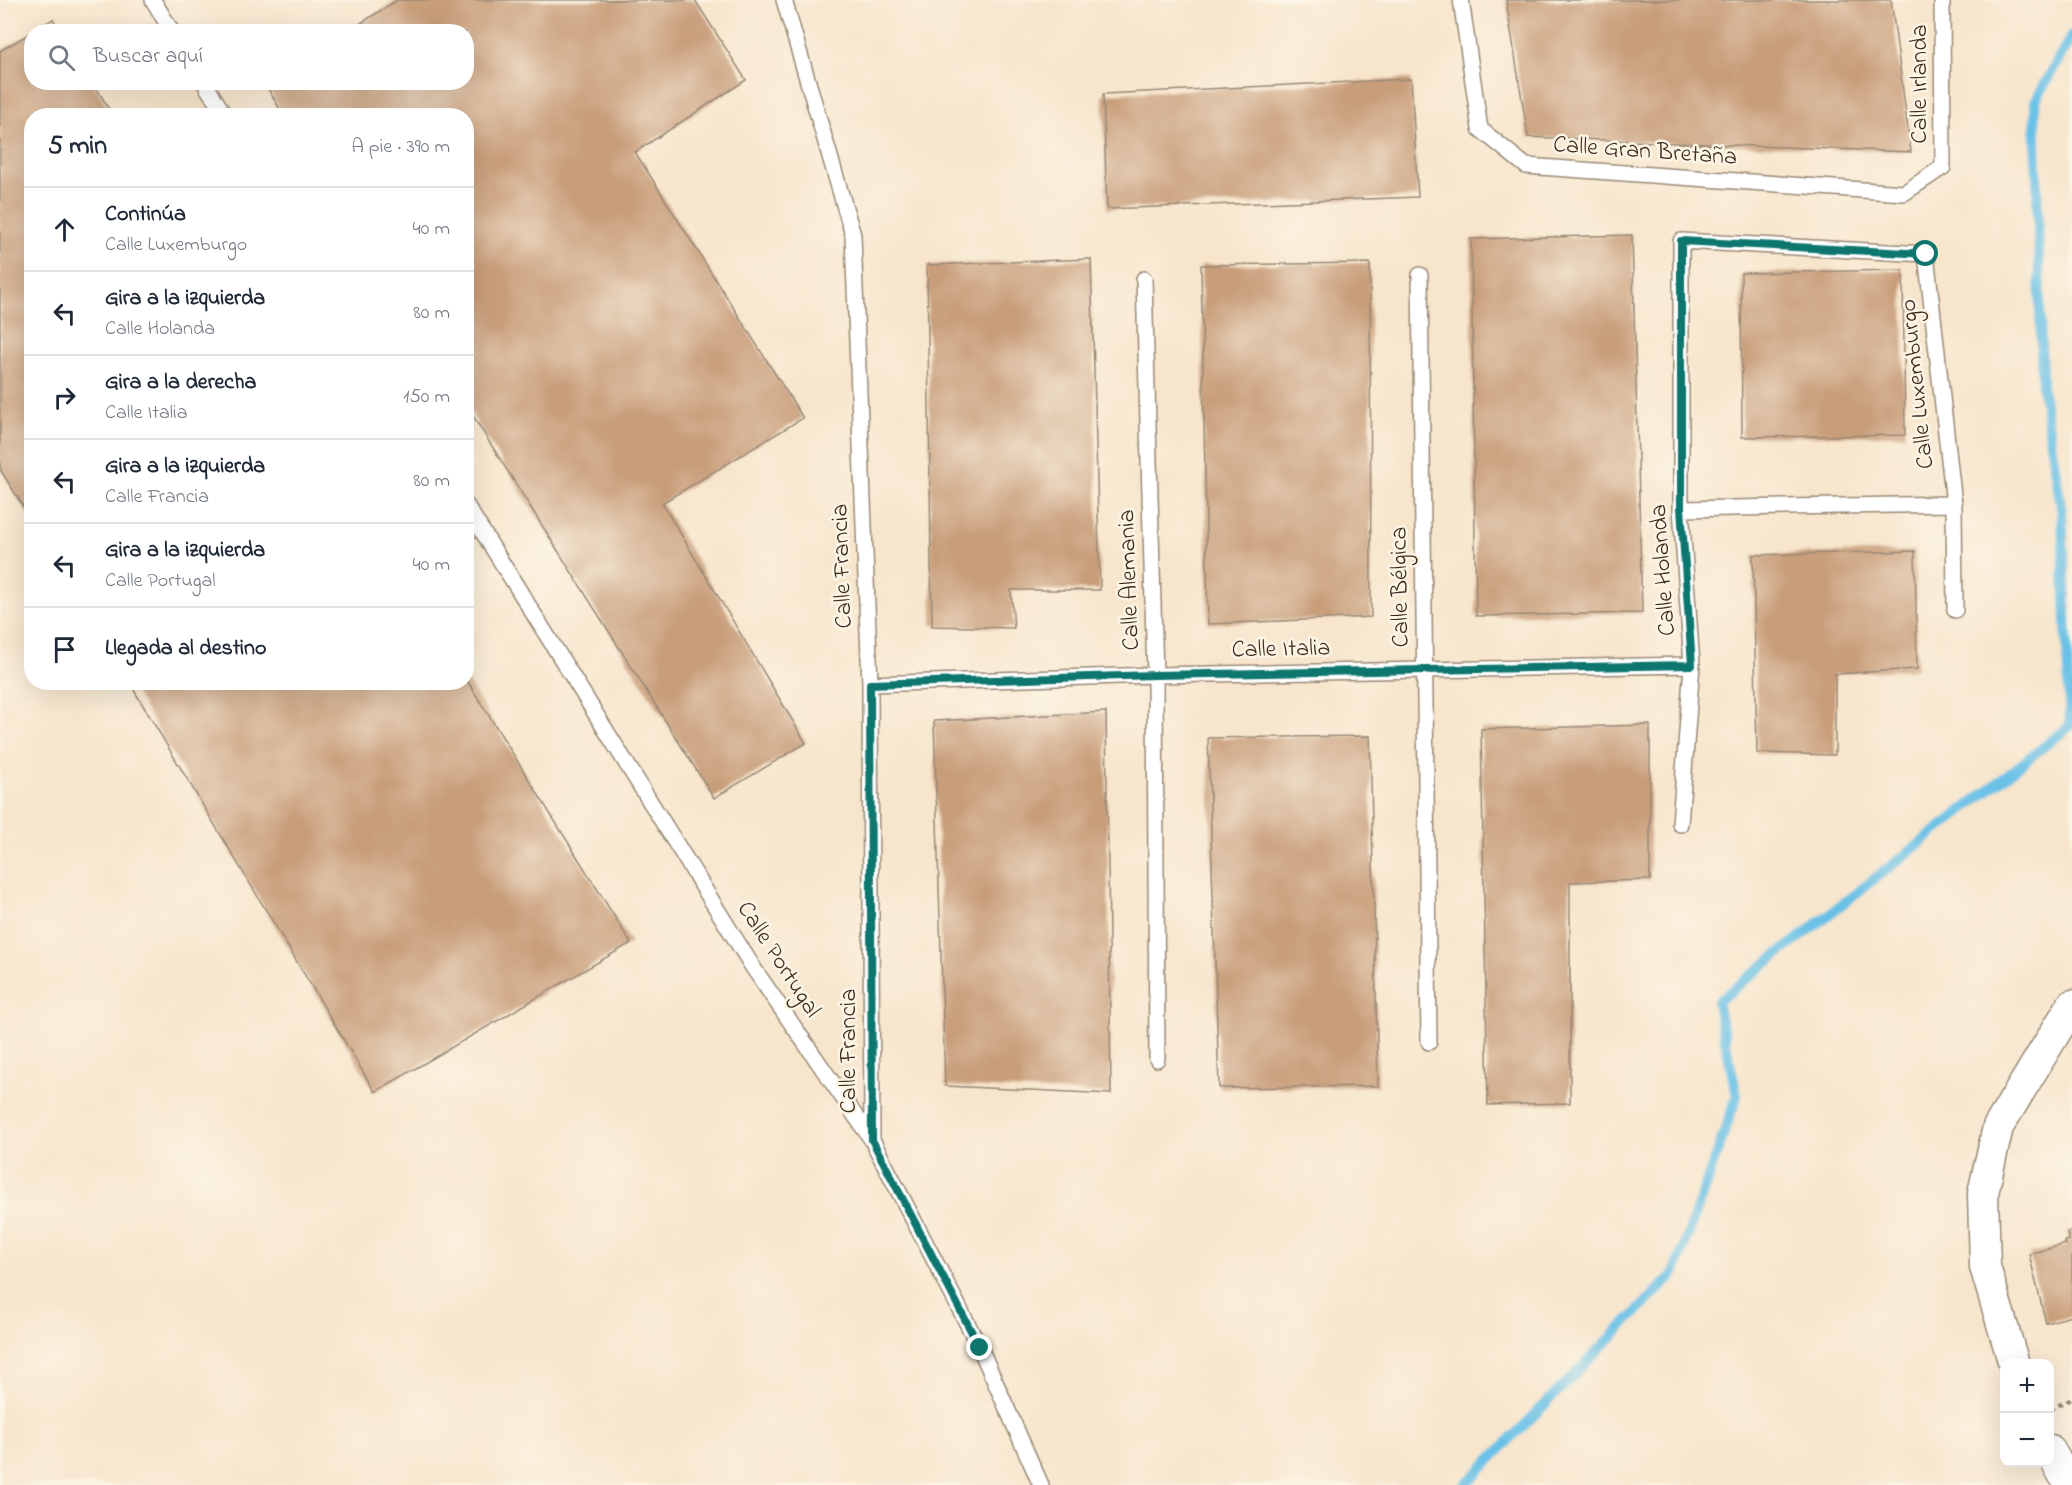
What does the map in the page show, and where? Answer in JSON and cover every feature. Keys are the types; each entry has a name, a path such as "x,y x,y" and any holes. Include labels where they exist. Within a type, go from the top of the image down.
{"street":[{"path":"2013,1359 1985,1267 1983,1193 1998,1127 2072,1005"}],"lane":[{"path":"153,0 167,24"},
{"name":"Calle Francia","path":"784,0 853,235 870,684 872,1140"},
{"name":"Calle Gran Bretaña","path":"1461,0 1479,129 1526,166 1904,194 1943,168"},
{"name":"Calle Irlanda","path":"1942,0 1943,168"},
{"path":"209,90 220,108"},
{"name":"Calle Luxemburgo","path":"1681,241 1926,254 1954,504 1955,610"},
{"name":"Calle Holanda","path":"1680,824 1692,665 1681,508 1681,241"},
{"name":"Calle Bélgica","path":"1420,275 1429,1042"},
{"name":"Calle Alemania","path":"1144,279 1155,675 1157,1059"},
{"path":"1681,508 1954,504"},
{"name":"Calle Portugal","path":"474,518 754,969 872,1140 980,1348 1041,1485"},
{"name":"Calle Italia","path":"870,684 1155,675 1692,665"}],"path":[{"path":"2054,1407 2072,1398"}],"building":[{"path":"397,0 695,0 746,80 635,152 803,418 662,503 806,743 714,798 474,418 474,108 279,108 269,90 474,90 474,24 360,24"},
{"path":"1506,0 1891,0 1911,152 1528,137"},
{"path":"53,19 56,24 45,24"},
{"path":"24,37 24,90 98,90 108,108 24,108 24,508 0,469 0,51"},
{"path":"1411,79 1418,197 1107,209 1103,94"},
{"path":"1632,235 1642,613 1476,616 1471,239"},
{"path":"1091,259 1100,590 1011,590 1014,628 932,626 927,265"},
{"path":"1370,263 1371,617 1208,624 1201,265"},
{"path":"1903,270 1905,435 1742,437 1741,273"},
{"path":"1915,551 1917,669 1835,674 1835,755 1757,753 1753,555"},
{"path":"134,690 473,690 631,943 375,1092"},
{"path":"1106,712 1111,1094 945,1086 934,721"},
{"path":"1650,725 1650,880 1570,882 1570,1103 1488,1105 1481,729"},
{"path":"1370,736 1378,1086 1219,1088 1208,738"},
{"path":"2072,1231 2072,1316 2046,1323 2029,1254 2066,1244 2065,1241 2069,1240 2067,1232"}],"waterway":[{"path":"1465,1485 1674,1274 1737,1096 1717,1002 2070,726 2062,512 2042,386 2035,102 2072,35"}],"route":[{"path":"980,1348 872,1140 870,684 1155,675 1692,665 1681,508 1681,241 1926,254"}]}
